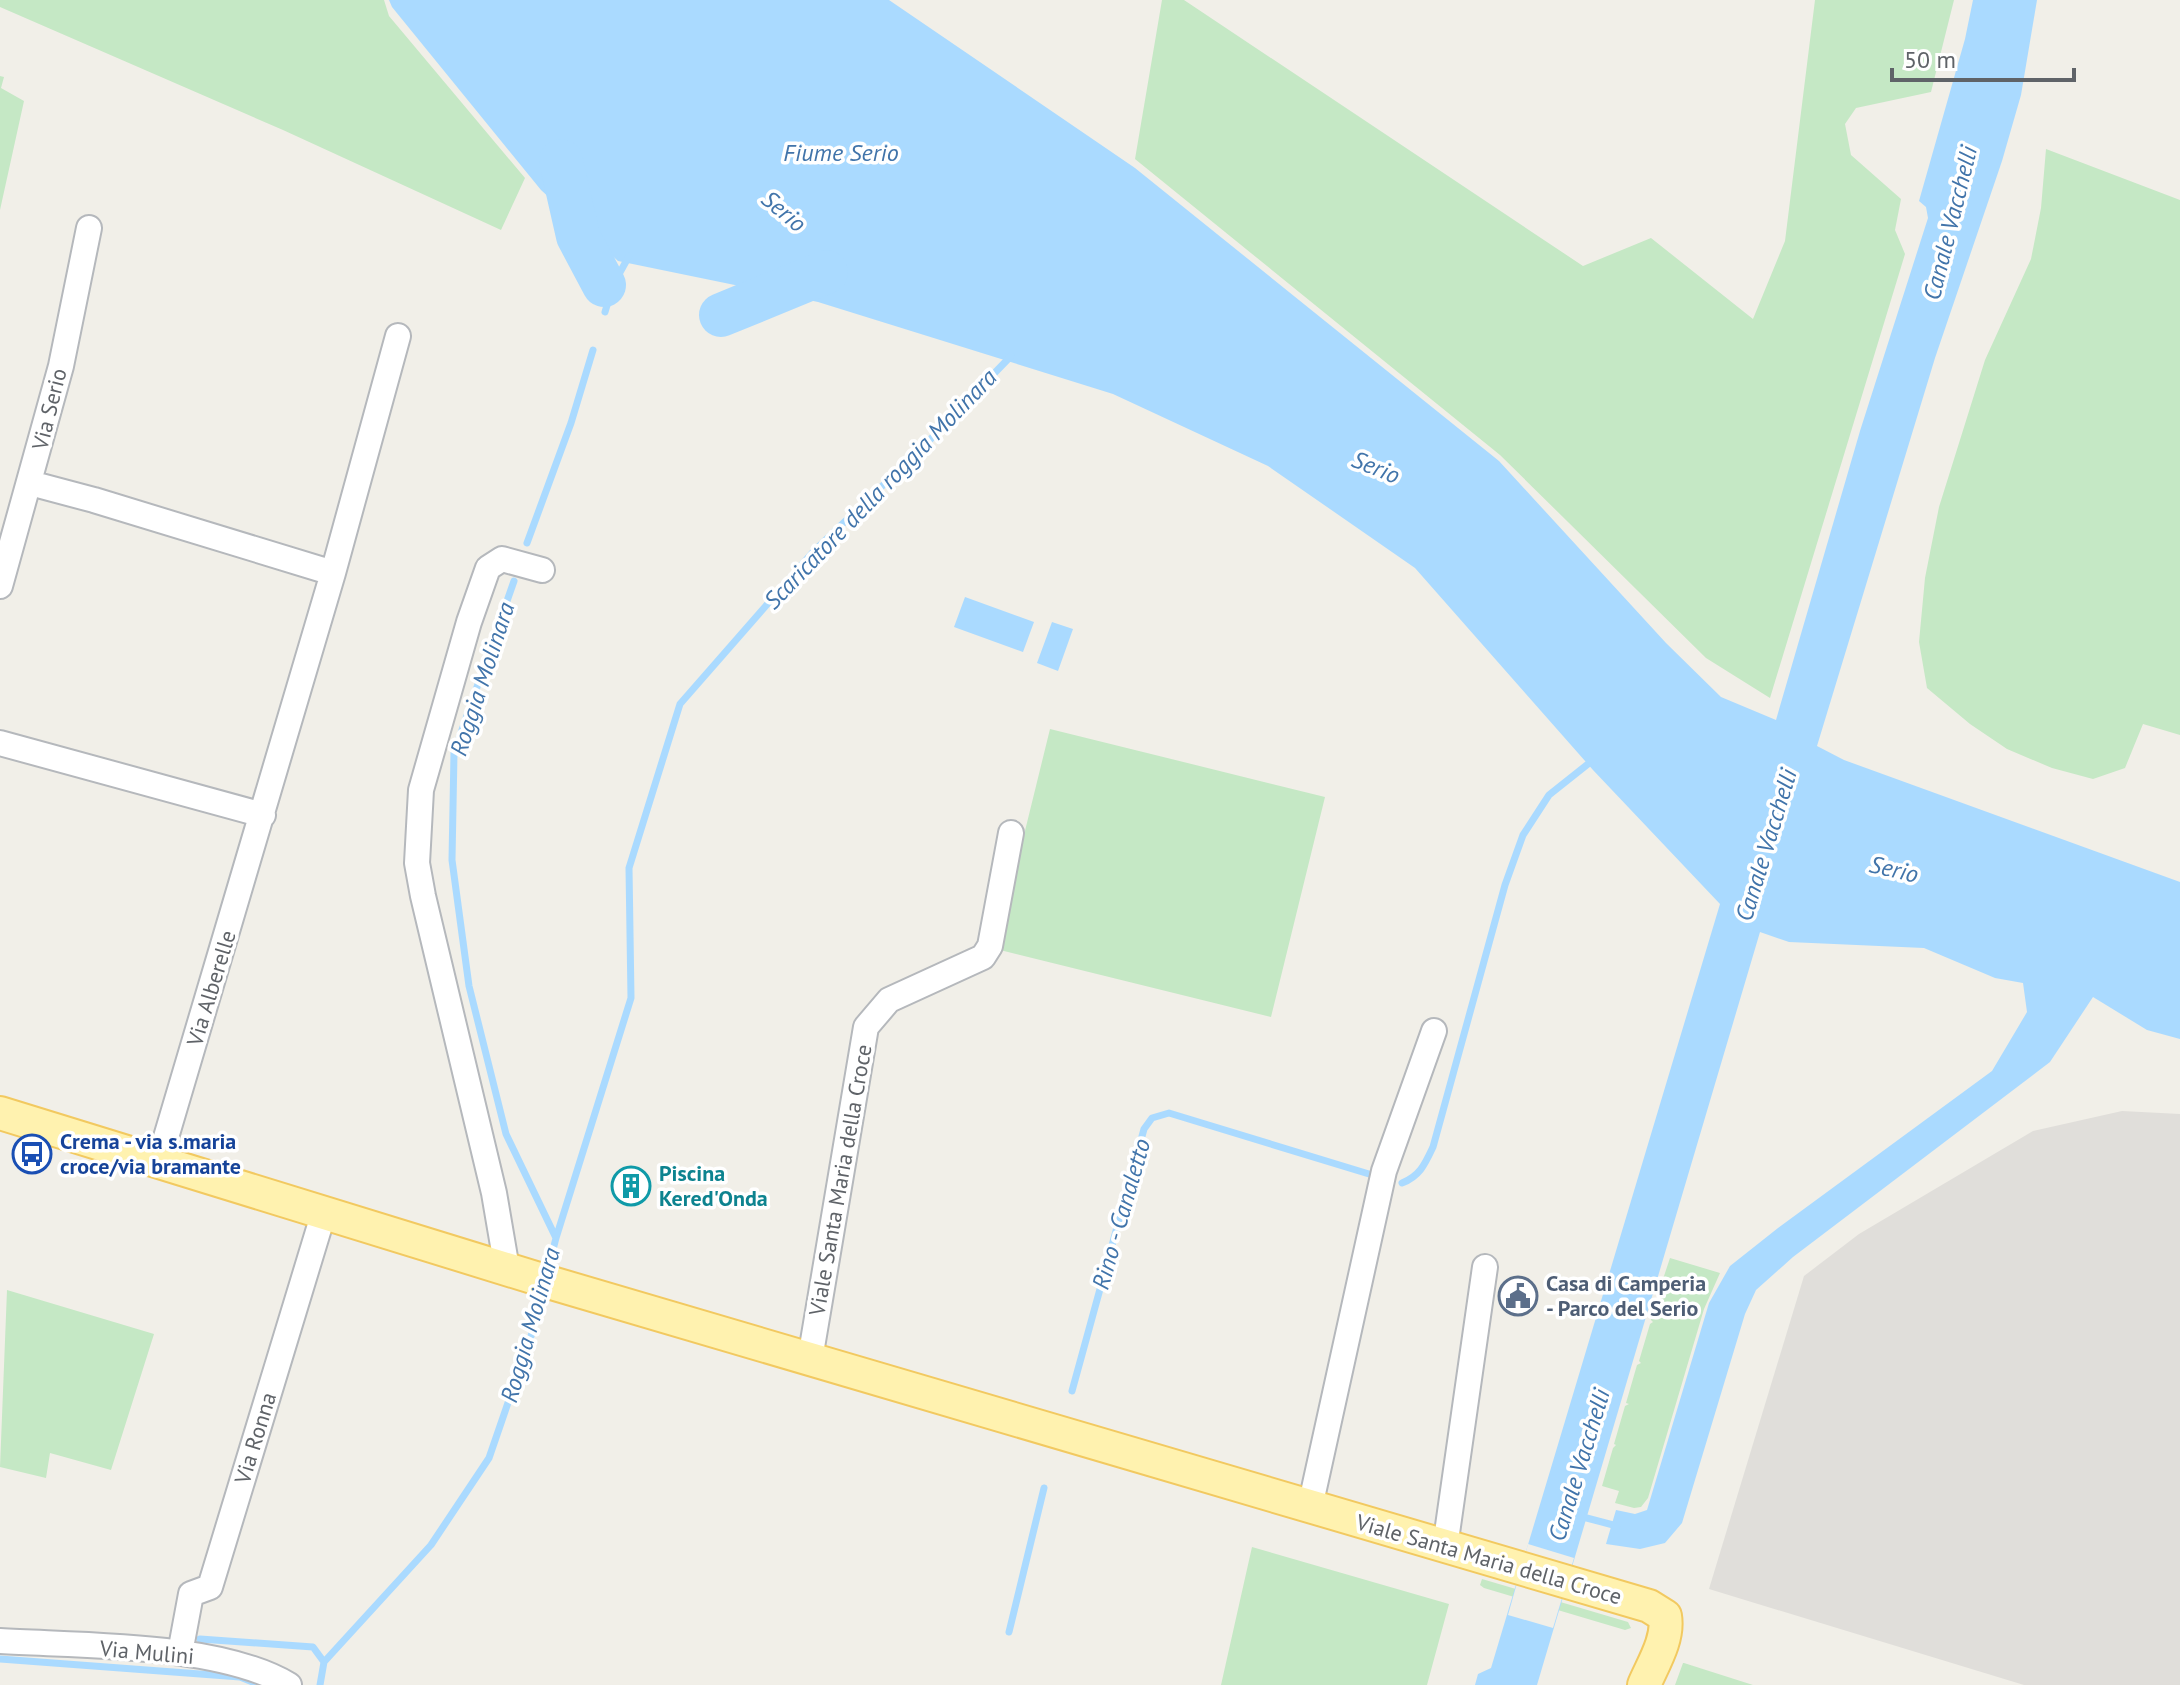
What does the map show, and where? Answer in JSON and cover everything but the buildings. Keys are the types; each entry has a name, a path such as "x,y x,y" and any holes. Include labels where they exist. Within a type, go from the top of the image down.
{"main road":[{"name":"Viale Santa Maria della Croce","path":"0,1113 532,1277 1649,1606 1665,1616 1666,1626 1663,1641 1644,1685"}],"street":[{"name":"Via Serio","path":"0,586 61,366 89,228"},
{"name":"Via Alberelle","path":"159,1161 263,815 398,336"},
{"path":"30,483 333,573"},
{"path":"532,1277 494,1193 417,863 425,776 469,622 488,568 502,559 542,570"},
{"path":"0,743 263,815"},
{"name":"Viale Santa Maria della Croce","path":"810,1359 866,1027 889,1000 983,957 990,946 1011,833"},
{"path":"1310,1507 1384,1171 1434,1031"},
{"name":"Via Ronna","path":"180,1653 191,1594 210,1587 324,1212"},
{"path":"1445,1547 1485,1267"},
{"name":"Via Mulini","path":"0,1641 180,1653 252,1668 289,1685"}],"shaded area":[{"path":"2122,1111 2180,1114 2180,1685 2024,1685 1709,1589 1804,1276 1859,1234 2033,1131"}],"green space":[{"path":"0,0 384,0 389,16 525,178 501,230 283,130 0,7"},
{"path":"1162,0 1184,0 1583,266 1651,238 1753,319 1785,241 1815,0 1954,0 1931,92 1856,108 1845,124 1851,155 1901,199 1895,230 1905,254 1770,698 1706,658 1500,455 1135,159"},
{"path":"0,76 4,77 1,88 24,101 0,210"},
{"path":"2046,149 2180,200 2180,735 2143,724 2125,768 2093,779 2052,768 2007,749 1970,724 1927,688 1919,642 1925,578 1939,507 1985,360 2031,259 2041,208"},
{"path":"1050,729 1325,797 1271,1017 996,949"},
{"path":"1670,1258 1720,1273 1704,1309 1648,1498 1641,1507 1634,1508 1615,1503 1619,1491 1602,1486 1625,1406 1629,1404 1626,1403 1637,1365 1641,1363 1639,1361 1662,1284 1666,1284 1667,1280 1663,1279"},
{"path":"7,1290 154,1334 111,1470 50,1453 46,1478 0,1467"},
{"path":"1252,1547 1449,1604 1427,1685 1221,1685"},
{"path":"1482,1579 1628,1622 1631,1628 1625,1630 1484,1588 1480,1585"},
{"path":"1684,1663 1753,1685 1675,1685"}],"water":[{"name":"Fiume Serio","path":"389,0 889,0 1135,168 1499,461 1666,643 1721,697 1776,720 1860,431 1928,218 1926,207 1919,201 1973,0 2037,0 2021,95 2002,161 1935,358 1817,746 1844,760 2180,882 2180,1039 2147,1030 2093,997 2050,1062 1793,1257 1756,1290 1745,1314 1682,1523 1665,1543 1640,1549 1606,1544 1616,1510 1635,1514 1647,1510 1709,1303 1730,1266 1992,1071 2027,1012 2023,983 1995,978 1924,948 1789,942 1760,932 1537,1685 1475,1685 1478,1674 1491,1668 1720,904 1593,770 1415,568 1268,466 1113,394 818,302 618,261 541,190"},
{"path":"965,597 1034,622 1023,652 954,627"},
{"path":"1052,622 1073,629 1058,671 1037,663"}],"pier":[{"path":"1528,1544 1574,1558 1553,1628 1508,1615"}],"waterway":[{"path":"561,161 578,236 604,285"},
{"name":"Roggia Molinara","path":"605,312 613,285 629,256"},
{"path":"721,315 826,272"},
{"name":"Roggia Molinara","path":"527,543 571,423 593,350"},
{"name":"Scaricatore della roggia Molinara","path":"556,1238 631,998 629,868 680,704 813,552 922,448 1011,356"},
{"name":"Roggia Molinara","path":"514,581 454,753 452,860 469,986 506,1134 556,1238 547,1273"},
{"path":"1402,1183 1418,1173 1433,1147 1505,885 1523,835 1549,795 1588,764"},
{"name":"Rino - Canaletto","path":"1072,1391 1144,1129 1152,1118 1169,1113 1369,1174"},
{"name":"Roggia Molinara","path":"200,1639 313,1647 324,1662 431,1545 489,1458 532,1333 543,1289"},
{"name":"Rino - Canaletto","path":"1009,1632 1044,1488"},
{"name":"Canale Vacchelli","path":"1579,1516 1617,1526"},
{"path":"0,1659 240,1677 260,1685"},
{"path":"320,1685 324,1662"}],"place":[{"name":"Crema - via s.maria croce/via bramante","path":"32,1154"},
{"name":"Piscina Kered'Onda","path":"631,1186"},
{"name":"Casa di Camperia - Parco del Serio","path":"1518,1296"}],"water label":[{"name":"Serio","path":"784,211"},
{"name":"Serio","path":"1376,467"},
{"name":"Serio","path":"1894,869"}]}
